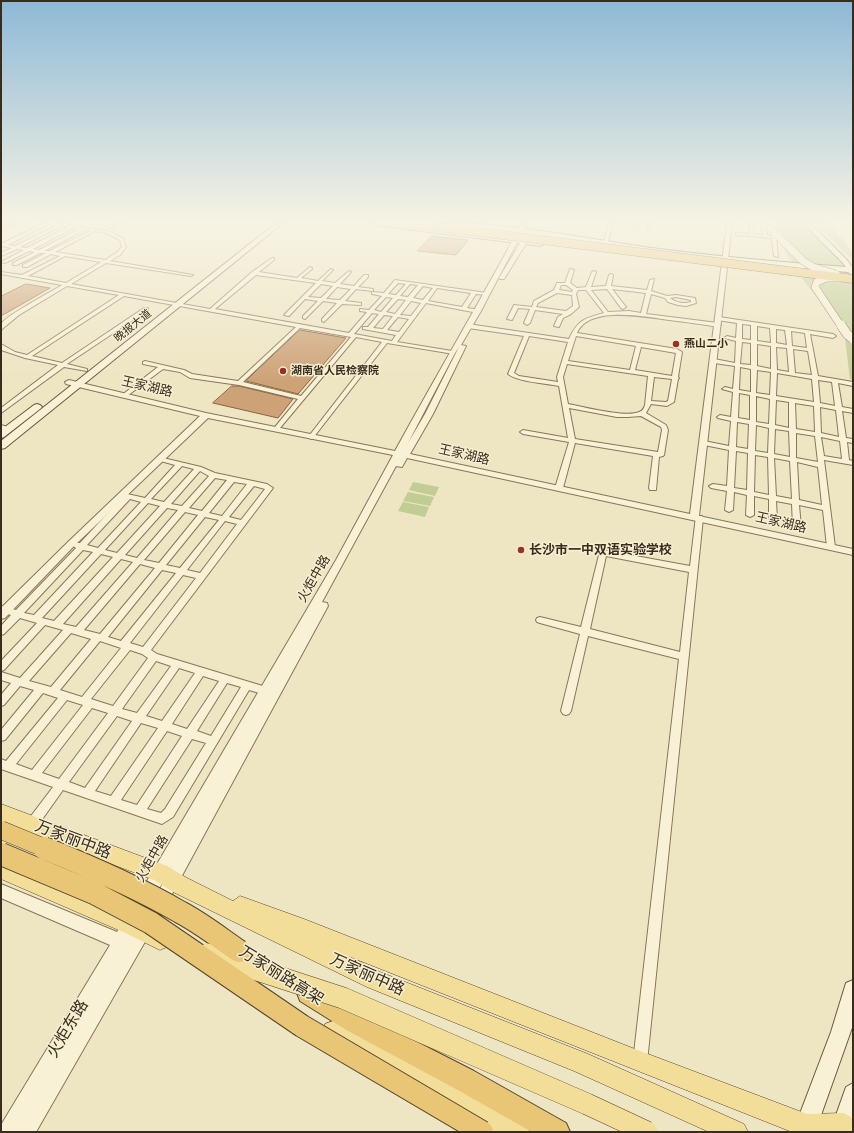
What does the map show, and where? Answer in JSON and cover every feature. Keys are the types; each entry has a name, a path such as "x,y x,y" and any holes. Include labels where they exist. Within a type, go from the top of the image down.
{"highway":[{"name":"万家丽路高架","path":"1,830 102,872 168,905 356,1023 464,1080 557,1132"},
{"name":"万家丽路高架","path":"1,854 94,893 151,923 302,1026 482,1132"}],"main road":[{"name":"晚报大道","path":"1,435 203,276"},
{"name":"晚报大道","path":"1,446 214,276"},
{"path":"840,276 826,278 817,282 815,287 847,334 853,339"},
{"name":"万家丽中路","path":"1,813 171,879 374,980 580,1062 736,1132"},
{"path":"1,870 136,936 518,1132"},
{"path":"171,879 304,929 806,1129 842,1129 853,1094"},
{"path":"136,936 343,998 587,1104 647,1132"},
{"path":"806,1129 853,990"}],"street":[{"path":"17,276 452,353"},
{"path":"1,328 3,323 81,276"},
{"path":"212,309 252,276"},
{"path":"270,276 355,287 384,295 478,311"},
{"path":"298,279 301,276"},
{"path":"288,314 326,276"},
{"path":"305,317 345,276"},
{"path":"324,320 366,276"},
{"name":"火炬中路","path":"136,936 171,879 266,691 401,454 452,353 470,327 498,276"},
{"path":"1,891 68,918 136,936 171,879 401,454 429,414 470,327 500,276"},
{"path":"566,284 569,276"},
{"path":"588,289 593,276"},
{"path":"608,287 611,276"},
{"path":"640,1062 693,570 704,443 724,276"},
{"path":"643,315 652,280"},
{"path":"278,427 357,327 397,281 487,294"},
{"path":"369,329 409,283"},
{"path":"556,291 559,284 566,284 575,291 576,307 569,313 560,317 557,326"},
{"path":"384,331 421,285"},
{"path":"393,343 436,287"},
{"path":"608,287 623,307"},
{"path":"528,323 532,308 536,302 556,291 575,291 608,287 648,292 667,297"},
{"path":"588,289 607,314"},
{"path":"464,308 474,292"},
{"path":"26,357 124,294"},
{"path":"305,298 359,304"},
{"path":"510,319 516,306 569,313"},
{"path":"1,411 62,365 146,309"},
{"path":"362,310 412,318"},
{"path":"559,488 572,441 560,384 560,377 573,334 577,327 589,319 607,314 629,313 718,322 740,322 833,336"},
{"path":"728,510 740,322"},
{"path":"750,515 755,368 754,324"},
{"path":"357,327 400,334"},
{"path":"470,327 571,341"},
{"path":"772,327 774,371 772,426 773,519"},
{"path":"239,383 298,328"},
{"path":"788,329 792,374"},
{"path":"807,332 815,378 820,457 831,547"},
{"path":"573,334 679,352 672,402 667,404 648,402"},
{"path":"527,335 511,374 517,377 560,384"},
{"path":"727,338 810,350"},
{"path":"311,437 386,341"},
{"path":"632,372 639,344"},
{"path":"1,346 2,348 13,353 26,357 85,370"},
{"path":"714,361 853,385"},
{"path":"145,362 182,371 190,376 239,383 302,398"},
{"path":"565,362 676,378"},
{"path":"125,395 162,367"},
{"path":"643,414 647,410 651,375"},
{"path":"820,457 849,462 843,439 835,381"},
{"name":"王家湖路","path":"69,382 206,415 401,454 853,552"},
{"path":"725,389 853,410"},
{"path":"792,400 793,460 797,527"},
{"path":"523,432 662,455 664,426 643,414 622,416 565,405"},
{"path":"3,611 76,545 125,496 159,459 206,415"},
{"path":"720,417 853,441"},
{"path":"1,427 9,428"},
{"path":"704,443 821,465"},
{"path":"653,488 656,455"},
{"path":"32,824 115,710 149,654 202,577 268,488 213,475 199,468 159,459"},
{"path":"1,667 99,551 180,464"},
{"path":"56,625 199,468"},
{"path":"1,702 73,630 138,561 213,475"},
{"path":"53,691 100,638 232,479"},
{"path":"34,775 126,645 252,483"},
{"path":"714,486 826,508"},
{"path":"125,496 243,523"},
{"path":"76,545 202,577"},
{"path":"1,632 76,545"},
{"path":"566,711 603,553 693,570"},
{"path":"3,611 126,645 201,672 266,691"},
{"path":"540,620 684,657"},
{"path":"87,794 177,664"},
{"path":"113,803 201,672"},
{"path":"1,676 214,741"},
{"path":"139,812 224,679"},
{"path":"66,695 5,765 158,819 165,818 214,741 246,685"},
{"path":"1,737 42,688"},
{"name":"火炬东路","path":"7,1132 136,936"},
{"name":"火炬东路","path":"26,1132 136,936"}],"green space":[{"path":"801,276 852,276 853,279 853,380 850,379 844,331"},
{"path":"413,482 439,487 435,496 409,490"},
{"path":"408,492 434,497 430,506 403,501"},
{"path":"403,502 429,507 425,517 398,511"}],"building":[{"path":"26,284 50,288 1,316 2,296"},
{"path":"300,330 346,338 298,394 246,381"},
{"path":"232,386 239,386 293,399 278,418 213,403"}],"place":[{"name":"燕山二小","path":"676,344"},
{"name":"湖南省人民检察院","path":"283,371"},
{"name":"长沙市一中双语实验学校","path":"521,550"}]}
